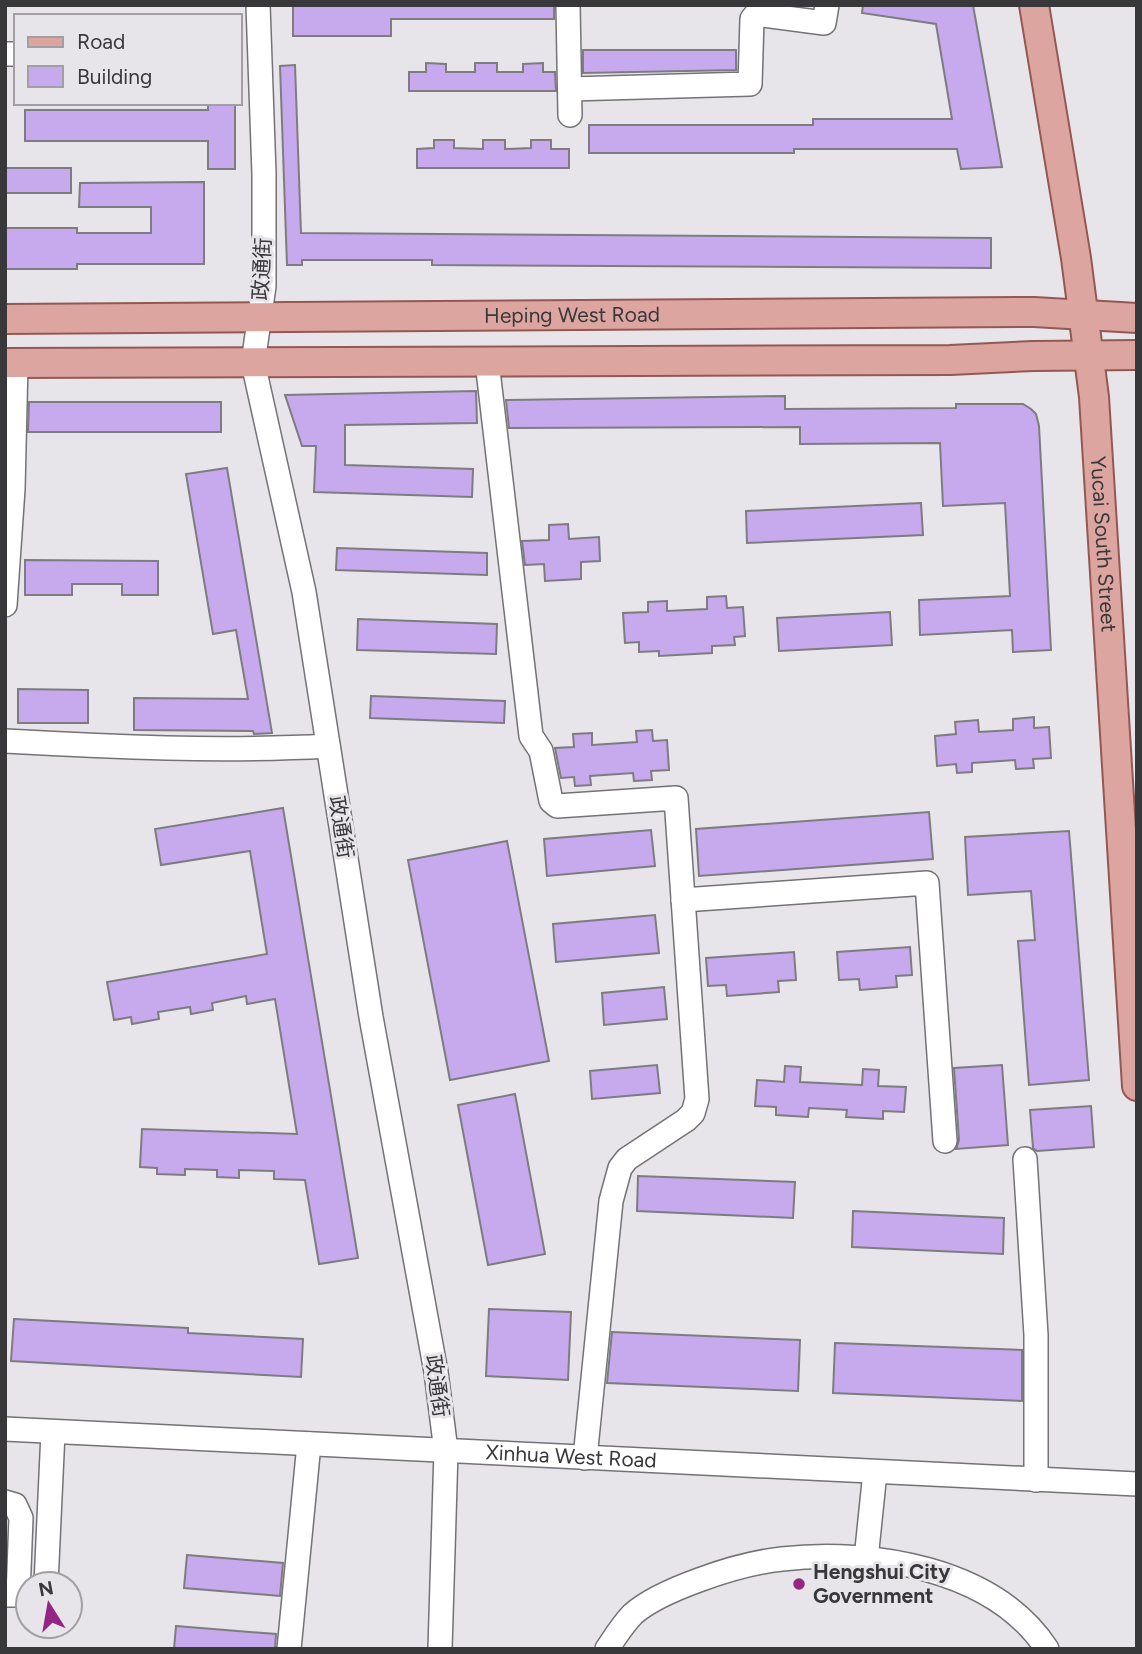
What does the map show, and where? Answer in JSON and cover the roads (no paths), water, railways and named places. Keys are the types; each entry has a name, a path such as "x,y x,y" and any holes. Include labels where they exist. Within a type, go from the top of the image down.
{"main road":[{"name":"Yucai South Street","path":"1034,5 1093,315"},
{"name":"Yucai South Street","path":"1051,5 1098,356 1113,423 1137,788"},
{"name":"Heping West Road","path":"5,319 1034,312 1137,318"},
{"path":"10,363 950,360 1137,355"},
{"name":"Yucai South Street","path":"1098,356 1094,397 1137,1086"}],"street":[{"name":"政通街","path":"258,5 264,174 264,286 253,363 304,592 371,1017 436,1372 446,1451 440,1649"},
{"path":"568,5 570,115"},
{"path":"570,89 750,84 752,19 756,14 824,23 827,5"},
{"path":"487,362 531,736 541,751 551,801 557,807 676,798 697,1099 693,1113 627,1159 620,1168 611,1201 585,1458"},
{"path":"5,605 13,489 10,363"},
{"path":"5,741 142,749 328,746"},
{"path":"683,900 927,883 945,1141"},
{"path":"1026,1159 1036,1335 1035,1479"},
{"name":"Xinhua West Road","path":"5,1429 1137,1484"},
{"path":"47,1570 53,1432"},
{"path":"289,1649 309,1444"},
{"path":"866,1559 875,1472"},
{"path":"5,1502 15,1505 21,1517 18,1594 5,1595"},
{"path":"607,1649 633,1614 654,1600 688,1584 725,1571 780,1559 829,1556 891,1561 938,1573 980,1590 1011,1608 1034,1629 1047,1649"}],"place":[{"name":"Hengshui City Government","path":"799,1584"}]}
